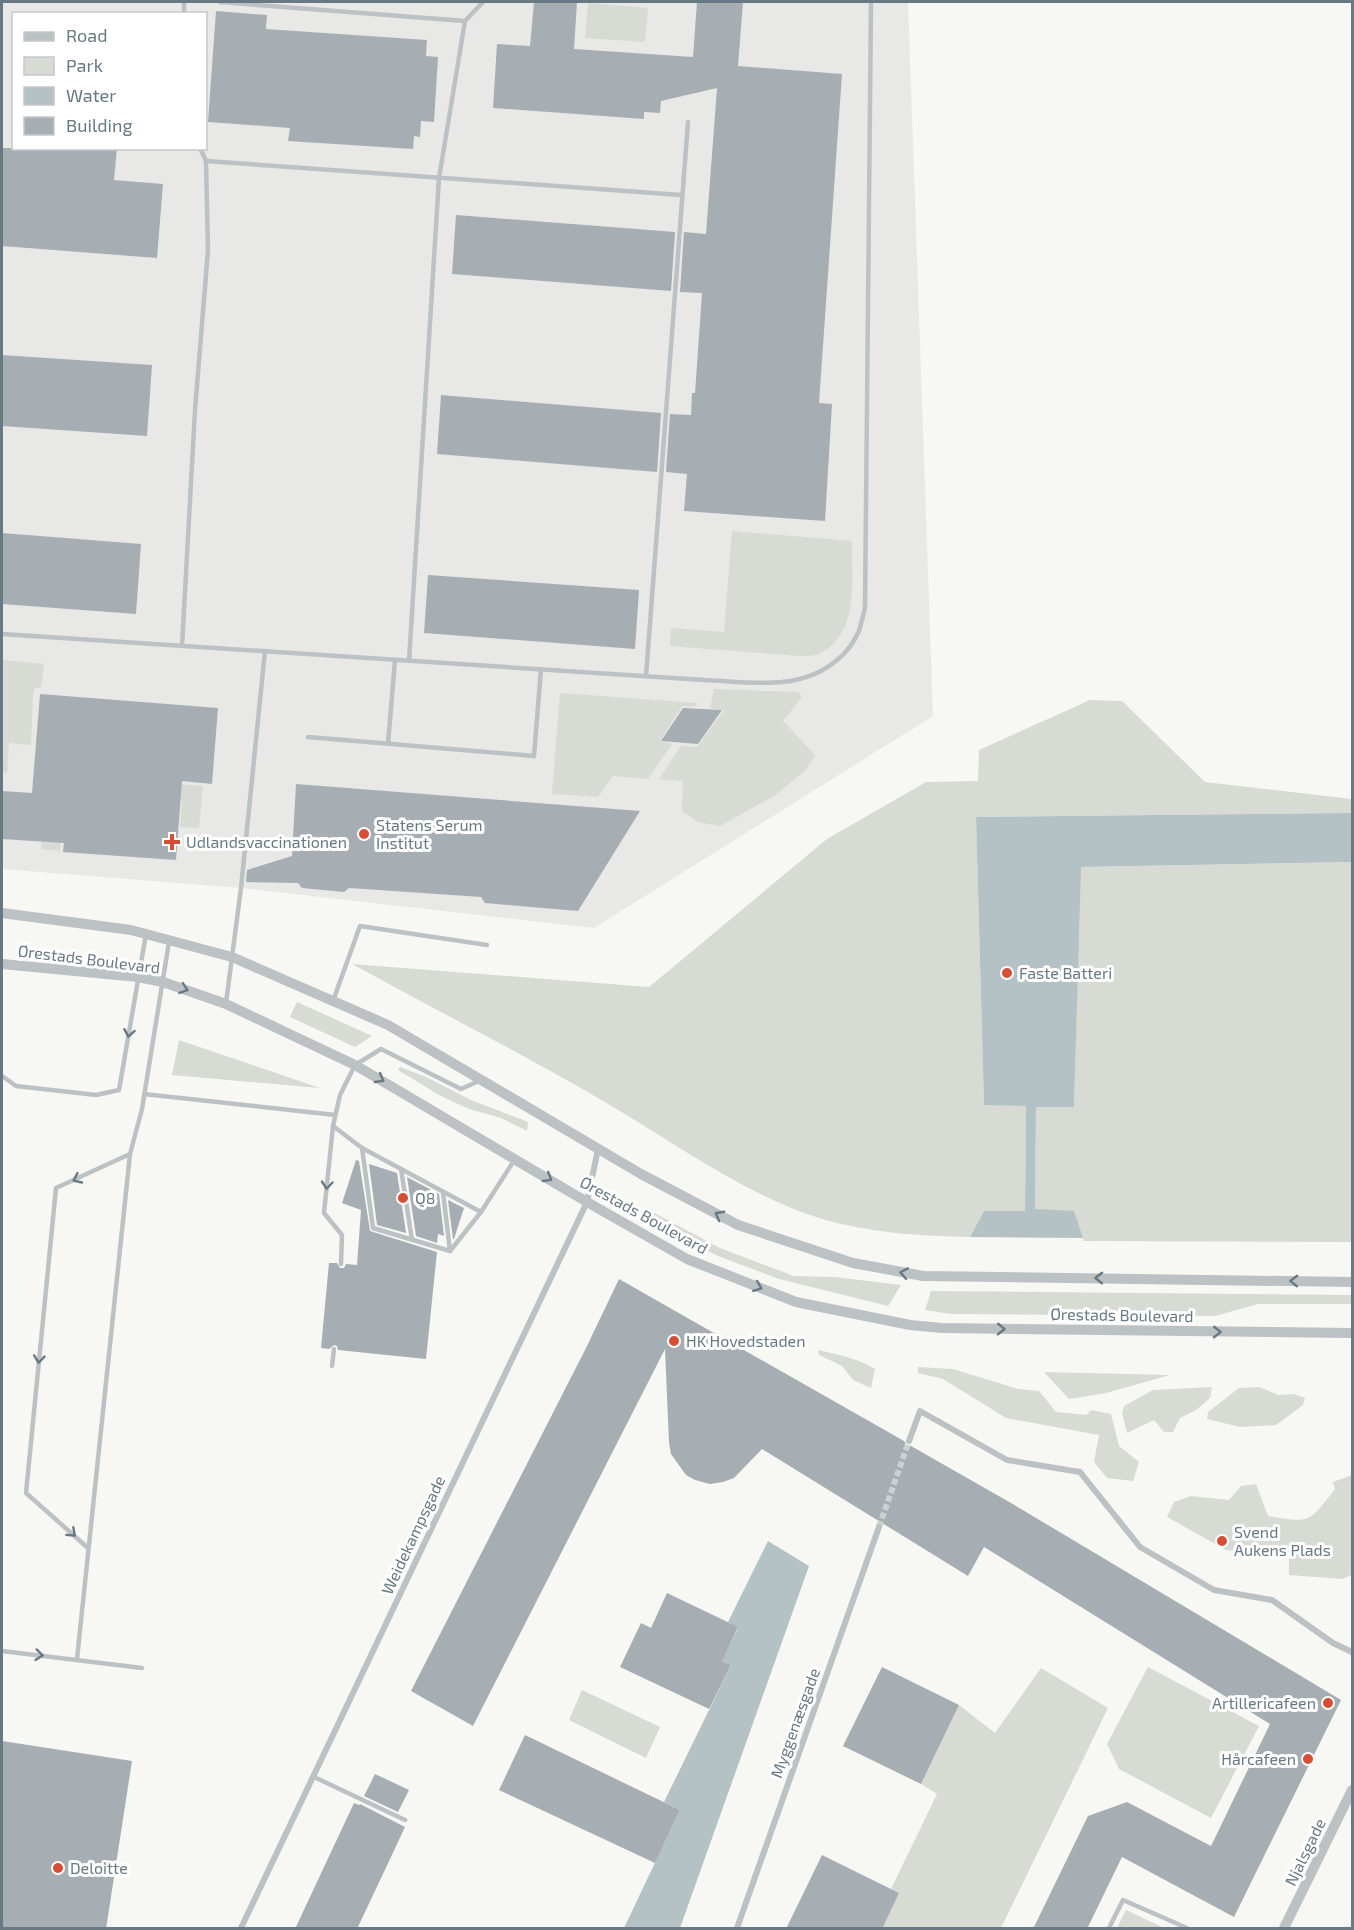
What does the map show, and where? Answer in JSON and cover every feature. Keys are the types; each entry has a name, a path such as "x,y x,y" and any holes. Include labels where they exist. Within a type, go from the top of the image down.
{"street":[{"name":"Ørestads Boulevard","path":"2,913 131,930 232,957 388,1025 597,1149 738,1225 853,1263 923,1276 1353,1282"},
{"name":"Ørestads Boulevard","path":"2,964 138,977 163,982 226,1004 355,1065 687,1259 795,1302 910,1325 942,1328 1353,1333"},
{"name":"Weidekampsgade","path":"241,1929 587,1202 597,1149"},
{"path":"909,1441 920,1411 1007,1460 1080,1472 1140,1547 1214,1590 1272,1600 1333,1643 1353,1652"},
{"name":"Myggenæsgade","path":"737,1929 879,1527"},
{"name":"Njalsgade","path":"1284,1929 1353,1790"}],"lane":[{"path":"220,2 465,21"},
{"path":"409,661 439,178 465,21 483,2"},
{"path":"2,634 778,683 802,680 826,670 845,653 858,632 865,608 870,2"},
{"path":"646,676 688,122"},
{"path":"182,646 194,432 208,250 206,162 201,150"},
{"path":"206,162 681,195"},
{"path":"226,1004 265,651"},
{"path":"388,744 395,660"},
{"path":"308,737 534,756 541,669"},
{"path":"333,1001 360,926 487,945"},
{"path":"2,1076 16,1086 96,1095 119,1090 146,934"},
{"path":"77,1659 130,1154 144,1094 169,940"},
{"path":"341,1263 342,1235 324,1213 334,1115 340,1095 355,1065 381,1049 461,1089 482,1079"},
{"path":"144,1094 334,1115"},
{"path":"333,1126 362,1148 481,1212"},
{"path":"362,1148 374,1228 450,1251"},
{"path":"88,1548 26,1493 56,1188 130,1154"},
{"path":"450,1251 481,1212 515,1158"},
{"path":"401,1169 412,1240"},
{"path":"443,1192 450,1251"},
{"path":"332,1366 334,1349"},
{"path":"2,1651 141,1668"},
{"path":"314,1777 405,1820"},
{"path":"1109,1929 1122,1900 1187,1929"}],"shaded area":[{"name":"Statens Serum Institut","path":"2,2 908,2 933,716 594,928 241,888 2,869"}],"green space":[{"path":"588,3 648,8 645,42 585,38"},
{"path":"732,531 852,541 851,604 841,634 832,645 812,656 670,646 671,628 724,632"},
{"path":"2,660 44,664 41,687 35,688 33,694 31,745 9,743 7,773 2,772"},
{"path":"714,689 798,692 802,697 783,721 815,755 806,770 774,796 720,826 698,822 682,811 683,781 659,779 681,746 697,747 724,710 710,708"},
{"path":"560,693 697,703 696,707 682,706 660,741 672,744 648,779 613,776 598,797 552,794"},
{"path":"1090,700 1122,701 1205,782 1352,799 1352,813 976,817 984,1105 1026,1105 1025,1212 984,1211 970,1237 877,1231 840,1224 794,1209 738,1182 572,1083 352,964 649,987 827,839 926,782 978,781 979,750"},
{"path":"47,773 203,786 199,828 180,827 182,800 65,791 60,851 41,849"},
{"path":"1352,862 1352,1242 1083,1241 1083,1238 1035,1210 1036,1107 1074,1107 1080,867"},
{"path":"297,1002 372,1036 355,1047 290,1017"},
{"path":"179,1040 320,1088 172,1075"},
{"path":"400,1067 424,1076 471,1100 528,1122 527,1131 501,1118 469,1109 439,1095 398,1070"},
{"path":"645,1208 720,1248 794,1276 835,1277 901,1285 888,1306 779,1279 718,1256 642,1217"},
{"path":"931,1291 1352,1295 1352,1304 1258,1304 1215,1316 951,1314 925,1310"},
{"path":"818,1350 855,1359 875,1369 871,1388 853,1380 842,1366 819,1355"},
{"path":"918,1367 953,1369 1018,1389 1039,1391 1056,1412 1087,1415 1091,1410 1111,1414 1119,1446 1139,1462 1133,1481 1107,1478 1094,1462 1099,1435 1006,1418 943,1379 918,1373"},
{"path":"1044,1372 1170,1375 1106,1393 1069,1399"},
{"path":"1212,1387 1210,1398 1196,1410 1180,1418 1173,1432 1164,1432 1154,1420 1127,1433 1122,1413 1124,1406 1153,1390"},
{"path":"1259,1387 1279,1395 1293,1394 1305,1398 1303,1405 1276,1425 1240,1427 1207,1419 1208,1412 1239,1388"},
{"path":"1352,1475 1352,1575 1342,1579 1289,1575 1289,1555 1226,1550 1167,1517 1174,1502 1191,1496 1229,1500 1241,1486 1256,1484 1268,1516 1301,1520 1308,1518 1320,1508 1335,1489 1333,1482"},
{"path":"1148,1667 1259,1726 1211,1818 1119,1769 1107,1744"},
{"path":"1041,1668 1108,1708 1001,1928 882,1928 899,1893 891,1889 937,1794 921,1784 959,1705 995,1733"},
{"path":"582,1690 660,1727 646,1758 569,1720"},
{"path":"1126,1910 1164,1928 1117,1928"}],"water":[{"path":"1352,813 1352,862 1081,867 1074,1107 1036,1107 1035,1209 1074,1211 1083,1238 970,1237 984,1211 1025,1211 1026,1106 984,1105 976,817"},
{"path":"768,1541 809,1566 680,1928 624,1928 680,1810 664,1802 731,1665 716,1658 725,1654 738,1628 728,1622"}],"building":[{"path":"534,2 577,2 574,49 693,57 697,2 743,2 738,66 842,74 819,403 832,404 825,521 684,511 687,474 666,472 670,414 691,415 692,393 695,393 702,293 680,292 684,232 706,234 717,88 661,101 660,113 644,112 644,119 493,108 497,44 530,46"},
{"path":"216,11 267,15 266,29 427,40 426,56 438,57 434,122 421,121 420,137 414,136 413,149 288,141 290,128 208,122"},
{"path":"2,148 12,148 12,150 117,150 114,180 163,184 157,258 2,246"},
{"path":"456,215 675,232 671,291 452,274"},
{"path":"2,355 152,365 147,436 2,426"},
{"path":"441,395 661,413 657,472 437,454"},
{"path":"2,533 141,544 136,614 2,604"},
{"path":"428,575 639,590 635,649 424,633"},
{"path":"40,694 218,708 212,784 182,781 176,860 63,852 64,843 2,839 2,791 32,793"},
{"path":"683,708 722,710 698,744 661,741"},
{"path":"296,784 640,811 578,911 485,903 481,897 349,888 344,892 302,888 298,883 246,882 247,870 292,856"},
{"path":"356,1160 359,1161 370,1231 437,1252 426,1359 338,1350 334,1345 329,1349 321,1348 329,1263 337,1263 340,1268 344,1268 346,1264 357,1265 361,1210 342,1203"},
{"path":"369,1164 397,1173 406,1233 377,1225"},
{"path":"407,1177 439,1194 444,1236 438,1234 437,1243 416,1236"},
{"path":"448,1200 464,1208 454,1239 453,1239"},
{"path":"619,1279 904,1441 907,1446 911,1446 1011,1503 1341,1700 1234,1917 1122,1857 1087,1929 1033,1929 1088,1816 1127,1802 1211,1846 1270,1724 984,1547 968,1576 762,1449 734,1478 723,1482 710,1484 686,1475 671,1454 669,1443 665,1349 473,1726 411,1691"},
{"path":"667,1593 738,1627 722,1661 731,1665 709,1709 620,1667 641,1623 651,1628"},
{"path":"882,1667 959,1705 921,1784 843,1746"},
{"path":"525,1735 680,1810 655,1863 499,1790"},
{"name":"Deloitte","path":"2,1741 132,1761 106,1929 2,1929"},
{"path":"375,1774 409,1790 398,1812 364,1796"},
{"path":"354,1803 405,1827 383,1874 357,1929 295,1929"},
{"path":"822,1855 899,1893 882,1929 786,1929"}],"tunnel":[{"path":"879,1527 909,1441"}],"place":[{"name":"Statens Serum Institut","path":"364,834"},
{"name":"Udlandsvaccinationen","path":"172,842"},
{"name":"Faste Batteri","path":"1007,973"},
{"name":"Q8","path":"403,1198"},
{"name":"HK Hovedstaden","path":"674,1341"},
{"name":"Svend Aukens Plads","path":"1222,1541"},
{"name":"Artillericafeen","path":"1328,1703"},
{"name":"Hårcafeen","path":"1308,1759"},
{"name":"Deloitte","path":"58,1868"}]}
